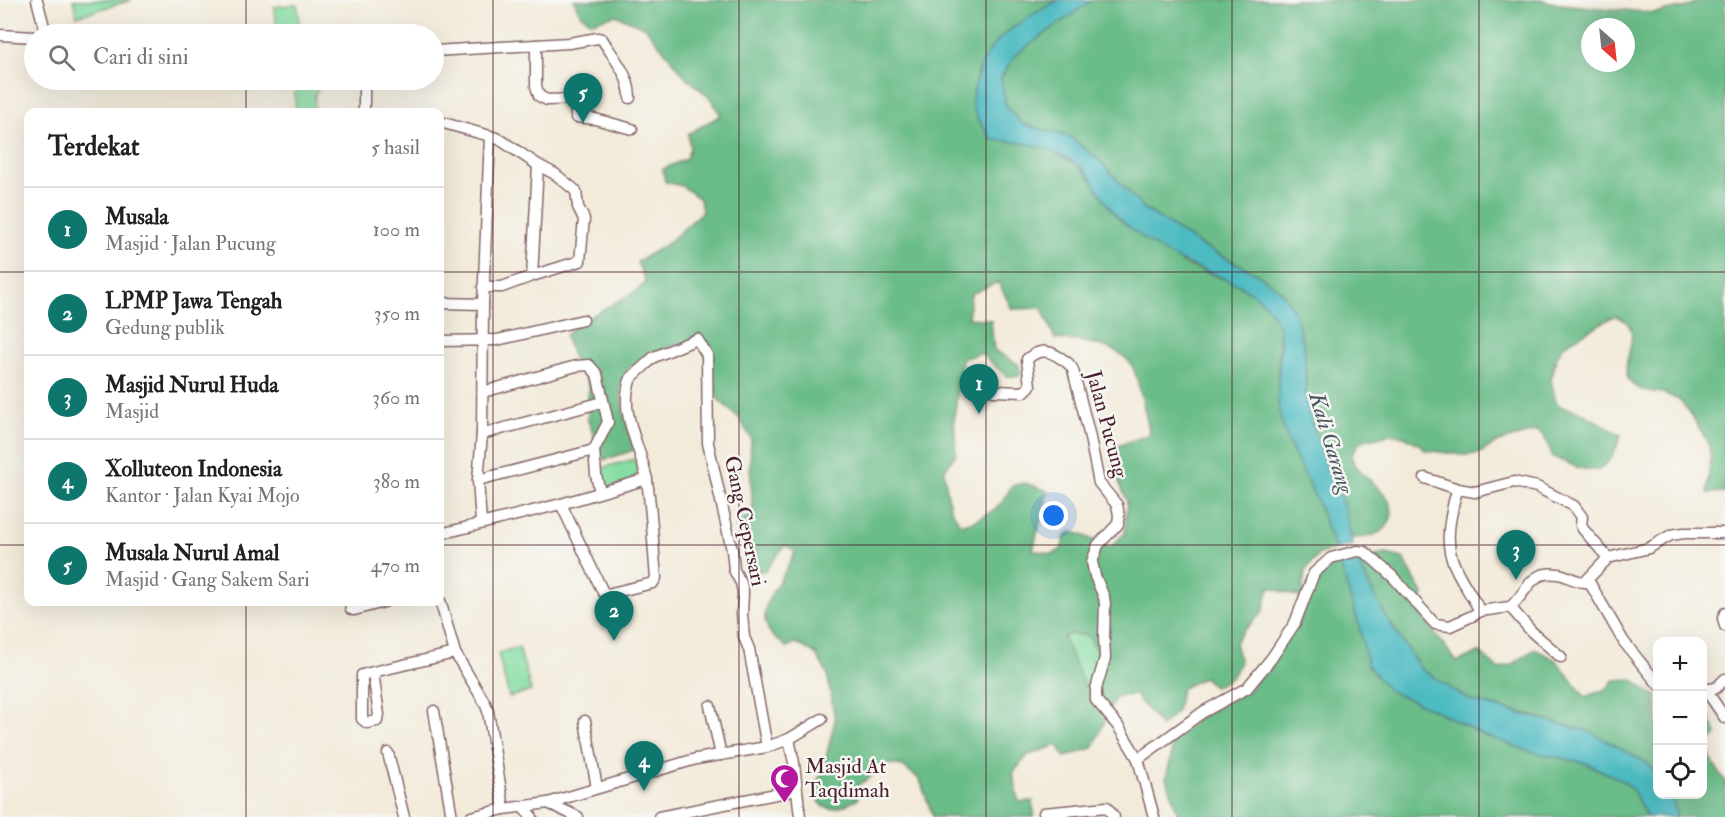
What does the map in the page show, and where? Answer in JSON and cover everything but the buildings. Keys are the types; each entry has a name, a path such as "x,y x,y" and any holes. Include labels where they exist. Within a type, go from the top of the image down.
{"street":[{"path":"37,0 43,24"},
{"path":"0,35 24,36"},
{"path":"444,50 602,39 624,75 630,90 630,98"},
{"path":"536,45 536,86 539,96 547,100 575,99 576,117 595,119 632,129"},
{"path":"364,90 364,108"},
{"path":"444,123 499,139 555,174 576,192 578,207 584,218 580,261 502,286 483,287"},
{"path":"480,523 478,480 482,434 483,287 490,136"},
{"path":"532,276 538,165"},
{"path":"444,303 483,304"},
{"path":"444,341 482,342 514,338 583,320"},
{"name":"Gang Cepersari","path":"647,479 627,412 626,398 629,380 654,357 697,339 707,355 708,443 734,570 741,583 744,637 749,649 767,747"},
{"name":"Jalan Pucung","path":"994,392 1024,392 1030,386 1027,359 1042,350 1050,351 1069,363 1073,370 1099,483 1119,510 1118,524 1098,545 1092,562 1105,604 1105,658 1096,689 1096,700 1118,726 1138,759 1154,817"},
{"path":"483,392 576,366 589,365 597,374 608,422 594,450 600,492"},
{"path":"482,434 603,402"},
{"path":"478,480 594,450"},
{"path":"1425,478 1475,492 1514,482 1548,491 1580,510 1582,530 1608,558"},
{"path":"444,533 561,504 647,479 656,578 650,585 607,594 603,592 561,504"},
{"path":"1458,489 1448,528 1447,545 1457,571 1480,610"},
{"path":"1138,759 1203,712 1247,687 1295,624 1314,573 1331,558 1357,551 1365,552 1394,577 1435,624 1450,626 1480,610 1510,607 1528,584 1540,574 1557,573 1579,582 1588,580 1608,558 1649,548 1677,534 1725,533"},
{"path":"1588,580 1624,642 1653,678"},
{"path":"351,606 354,610 369,606"},
{"path":"442,606 455,653 488,711 504,809"},
{"path":"1510,607 1532,632 1561,657"},
{"path":"1725,613 1723,621 1725,626"},
{"path":"373,672 455,653"},
{"path":"1707,689 1720,686 1725,679"},
{"path":"1705,691 1725,718"},
{"path":"710,706 721,755"},
{"path":"434,711 452,817"},
{"path":"471,817 504,809 548,803 696,759 767,747 789,739 822,719"},
{"path":"585,721 597,788"},
{"path":"789,739 800,817"},
{"path":"388,753 404,817"},
{"path":"659,817 796,790"},
{"path":"548,803 578,817"},
{"path":"522,807 532,817"},
{"path":"1044,813 1107,807 1114,817"}],"green space":[{"path":"73,0 132,0 77,16"},
{"path":"574,0 1058,0 1044,8 978,70 972,102 978,120 992,140 1024,142 1047,148 1080,166 1096,186 1184,264 1238,284 1265,302 1279,326 1278,402 1287,437 1315,496 1335,549 1319,554 1305,571 1302,598 1269,587 1263,612 1235,642 1240,662 1231,678 1214,687 1204,677 1181,689 1177,711 1161,726 1135,695 1116,696 1093,748 1065,757 1058,745 1028,755 1013,773 1019,802 1033,801 1034,817 933,817 920,780 903,766 890,764 854,788 858,799 832,809 824,807 815,796 815,784 822,774 835,720 827,673 816,654 796,643 786,647 772,635 766,624 767,603 795,551 785,545 765,571 753,571 750,556 754,548 743,538 736,526 740,520 753,515 751,439 740,419 718,399 708,342 677,344 629,367 620,388 624,415 634,450 604,460 588,421 588,383 574,361 565,336 577,324 638,290 646,282 637,262 667,244 702,212 700,199 682,186 665,182 663,169 686,159 690,148 688,134 721,115 711,99 685,76 645,27 615,15 592,22 580,14","holes":["998,282 1012,309 1042,308 1055,339 1086,342 1118,352 1126,358 1135,372 1150,434 1115,447 1113,467 1127,501 1125,533 1110,548 1080,534 1070,532 1065,537 1061,550 1052,554 1033,550 1048,491 1025,483 1012,486 999,506 976,520 960,524 950,508 944,471 956,454 954,418 962,359 981,353 1006,376 1020,376 1019,365 994,350 991,320 968,318 971,294","1070,634 1086,635 1096,648 1096,667 1085,687 1063,637"]},
{"path":"1092,0 1541,0 1559,4 1655,13 1687,7 1700,0 1725,0 1725,492 1707,493 1710,463 1708,443 1682,403 1662,393 1639,389 1629,380 1626,372 1632,335 1625,321 1614,316 1565,344 1556,358 1551,381 1556,402 1562,407 1579,411 1621,435 1615,450 1603,467 1587,470 1553,457 1544,436 1537,431 1498,442 1478,454 1462,455 1425,450 1404,436 1389,434 1367,439 1359,443 1351,456 1363,474 1387,497 1392,515 1387,526 1380,532 1366,537 1351,538 1340,492 1330,474 1312,424 1306,397 1305,351 1294,310 1280,290 1256,273 1200,245 1142,207 1100,161 1070,137 1022,124 1006,107 1001,78 1015,55"},
{"path":"297,4 300,24 277,24 274,7"},
{"path":"295,90 318,90 314,108 296,108"},
{"path":"635,459 640,479 602,489 597,469"},
{"path":"1386,554 1403,558 1423,594 1423,618 1457,662 1479,652 1498,669 1511,665 1535,649 1556,660 1585,697 1606,689 1614,680 1632,679 1653,694 1653,770 1647,763 1558,724 1469,700 1421,669 1373,594 1358,559"},
{"path":"1338,558 1359,625 1368,666 1439,712 1483,735 1532,752 1585,763 1624,781 1633,790 1647,817 1179,817 1166,778 1171,757 1171,742 1204,714 1248,691 1271,662 1310,583"},
{"path":"1070,634 1086,635 1097,654 1095,667 1084,688 1063,637"},
{"path":"519,647 531,691 509,697 498,653"},
{"path":"1707,713 1717,734 1707,745"},
{"path":"1707,748 1725,781 1725,817 1677,817 1672,799 1707,799"}],"water":[{"path":"1058,0 1092,0 1015,55 1001,78 1006,107 1022,124 1070,137 1100,161 1142,207 1200,245 1256,273 1280,290 1294,310 1305,351 1306,397 1312,424 1330,474 1340,492 1353,545 1335,549 1314,494 1287,438 1278,402 1280,332 1269,309 1242,287 1174,258 1140,235 1115,214 1092,179 1078,165 1047,149 992,140 978,119 973,109 972,99 981,66 988,53 1007,32"},
{"path":"1354,554 1373,594 1421,669 1469,700 1591,732 1647,763 1653,770 1653,799 1672,799 1677,817 1647,817 1633,790 1624,781 1585,763 1532,752 1483,735 1439,712 1388,690 1368,666 1359,625 1338,558"}],"place":[{"name":"Musala Nurul Amal","path":"583,123"},
{"name":"Musala","path":"979,414"},
{"name":"Masjid Nurul Huda","path":"1516,580"},
{"name":"LPMP Jawa Tengah","path":"614,641"},
{"name":"Xolluteon Indonesia","path":"644,791"},
{"name":"Masjid At Taqdimah","path":"784,804"}],"water label":[{"name":"Kali Garang","path":"1331,443"}]}
